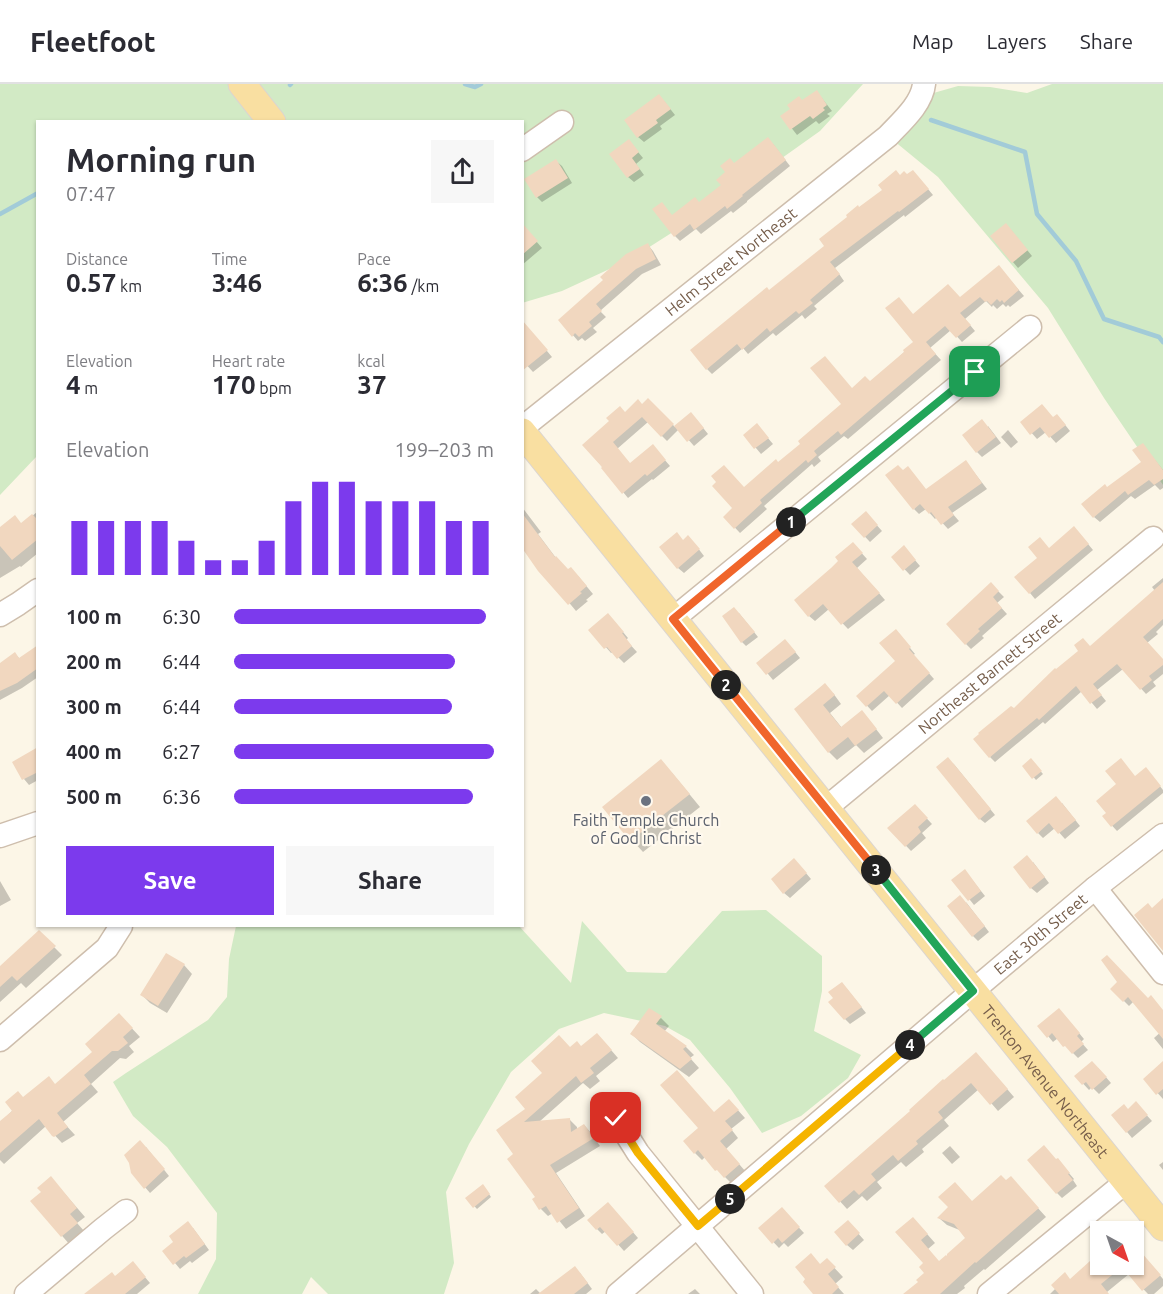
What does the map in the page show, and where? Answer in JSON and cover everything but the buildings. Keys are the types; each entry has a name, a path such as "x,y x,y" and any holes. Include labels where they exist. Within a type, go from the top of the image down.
{"main road":[{"path":"242,84 270,120"},
{"name":"Trenton Avenue Northeast","path":"524,433 1163,1227"}],"street":[{"name":"Helm Street Northeast","path":"524,428 888,136 911,112 924,84"},
{"path":"524,149 562,122"},
{"path":"673,619 1030,327"},
{"name":"Northeast Barnett Street","path":"826,808 1153,538"},
{"path":"0,615 36,591"},
{"path":"0,836 36,824"},
{"name":"East 30th Street","path":"618,1294 1095,888 1163,835"},
{"path":"1095,888 1163,973"},
{"path":"0,1040 107,948 120,927"},
{"path":"616,1118 638,1153 752,1294"},
{"path":"989,1294 1126,1181"},
{"path":"26,1294 126,1211"}],"green space":[{"path":"0,84 863,84 820,131 720,202 629,260 562,291 524,302 524,120 36,120 36,457 0,495"},
{"path":"1052,84 1163,84 1163,485 1104,398 1048,308 938,177 888,136 930,94 958,86 990,87 1027,93"},
{"path":"766,910 822,956 822,991 814,1031 861,1055 848,1078 801,1116 762,1133 730,1088 690,1040 665,1026 604,1013 559,1029 511,1072 469,1144 446,1192 454,1263 444,1294 328,1294 311,1277 302,1294 198,1294 216,1259 217,1213 167,1147 133,1116 113,1082 208,1020 227,997 229,959 236,927 520,927 571,983 582,921 627,972 666,973 722,911"}],"waterway":[{"path":"465,84 475,87 481,84"},
{"path":"931,120 1025,152 1037,214 1076,261 1104,319 1159,337 1163,342"},
{"path":"0,214 36,194"}],"place":[{"name":"Faith Temple Church of God in Christ","path":"646,801"}],"route":[{"path":"616,1118 638,1153 698,1226 973,991 673,619 975,372"}]}
